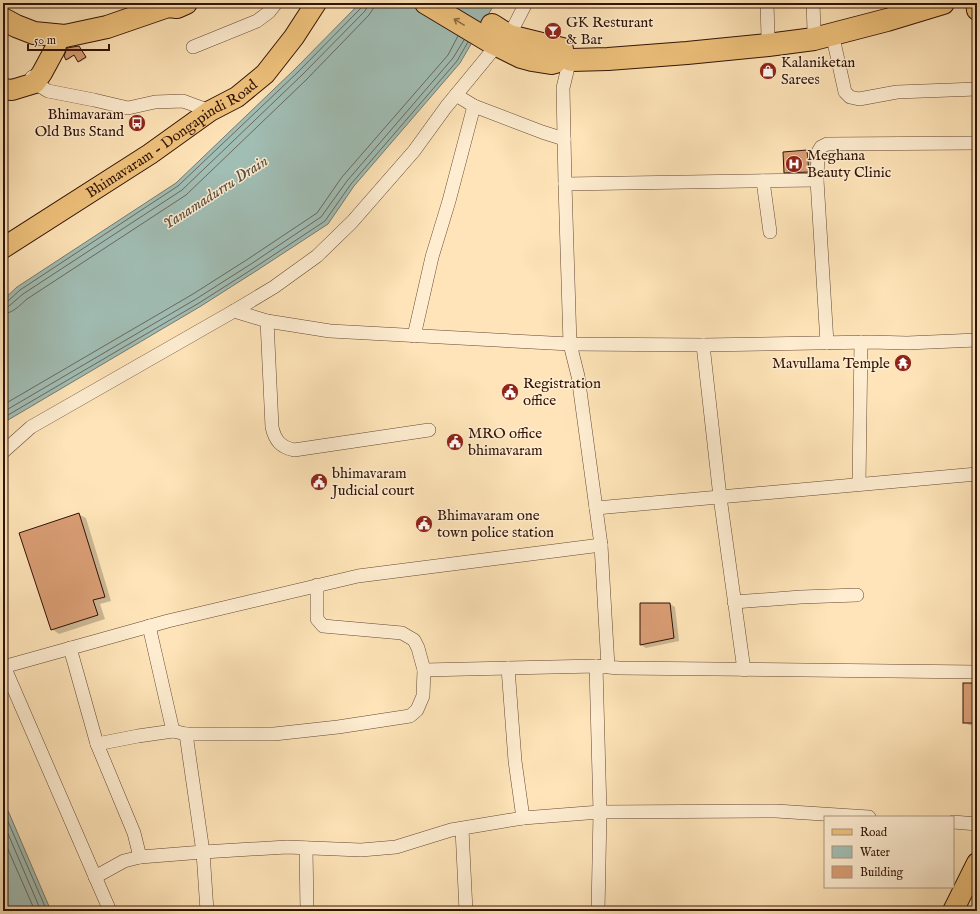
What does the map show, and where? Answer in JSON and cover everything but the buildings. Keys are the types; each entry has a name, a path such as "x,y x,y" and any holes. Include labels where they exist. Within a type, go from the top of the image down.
{"highway":[{"path":"426,3 499,38"},
{"path":"455,3 521,57 532,60 595,54 687,53 768,46 814,39 823,32 913,3"},
{"path":"595,54 620,48 823,32 887,20 943,3"},
{"path":"3,19 34,33 65,36 107,27 175,4"}],"main road":[{"name":"Bhimavaram - Dongapindi Road","path":"3,248 150,154 210,111 237,97 265,74 294,37 316,3"},
{"path":"976,3 977,10"},
{"path":"3,89 12,90 42,73 55,49 55,35"},
{"path":"3,78 12,80 33,78"},
{"path":"953,911 977,863"}],"street":[{"path":"194,47 257,21 276,3"},
{"path":"3,452 31,427 234,311 274,287 317,256 352,222 414,151 526,3"},
{"path":"767,3 768,37"},
{"path":"813,3 845,92 850,97 859,99 897,92 977,89"},
{"path":"558,57 563,88 570,344 578,376 601,545 602,667 598,911"},
{"path":"33,78 48,91 128,108 155,102 183,101 210,111"},
{"path":"456,95 474,106 564,139"},
{"path":"414,336 432,258 474,106"},
{"path":"827,343 817,180 818,152 821,147 827,144 977,143"},
{"path":"565,184 817,180"},
{"path":"763,181 770,232"},
{"path":"234,311 267,321 330,331 570,344 907,343 977,340"},
{"path":"267,321 272,427 274,436 280,444 286,448 294,450 429,430"},
{"path":"859,484 861,342"},
{"path":"703,344 720,497 744,670"},
{"path":"596,508 977,474"},
{"path":"110,911 3,666 149,626 358,576 601,545"},
{"path":"97,744 138,736 179,733 274,734 338,727 410,716 417,710 423,696 424,670 418,648 414,640 402,632 323,626 317,618 317,585"},
{"path":"734,602 857,595"},
{"path":"149,626 179,733 203,852 206,911"},
{"path":"70,648 97,744 134,833 140,858"},
{"path":"424,670 602,667 977,672"},
{"path":"508,668 515,761 523,818"},
{"path":"94,877 124,861 140,858 203,852 288,847 361,850 396,847 451,830 523,818 600,812 776,811 854,816"},
{"path":"954,822 977,824"},
{"path":"462,829 466,911"},
{"path":"306,848 307,911"}],"water":[{"name":"Yanamadurru Drain","path":"360,3 495,3 460,63 354,186 328,224 201,306 3,423 3,300 17,287 176,183 295,69"},
{"path":"3,801 9,813 51,911 3,911"}],"place":[{"name":"GK Resturant & Bar","path":"553,31"},
{"name":"Kalaniketan Sarees","path":"768,71"},
{"name":"Bhimavaram Old Bus Stand","path":"137,123"},
{"name":"Meghana Beauty Clinic","path":"794,164"},
{"name":"Mavullama Temple","path":"903,363"},
{"name":"Registration office","path":"510,392"},
{"name":"MRO office bhimavaram","path":"455,442"},
{"name":"bhimavaram Judicial court","path":"319,482"},
{"name":"Bhimavaram one town police station","path":"424,524"}]}
